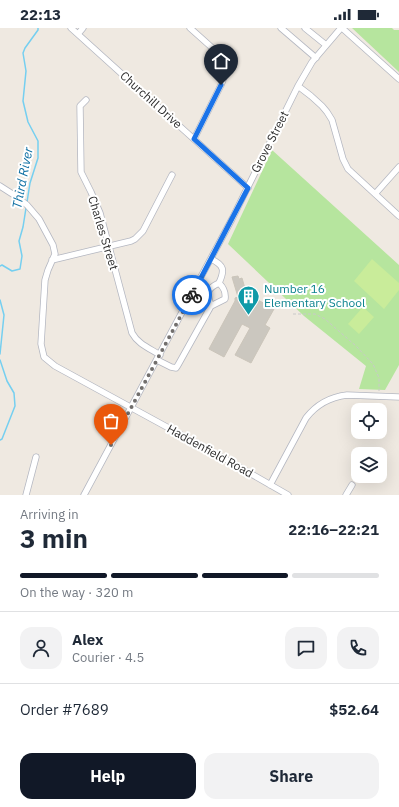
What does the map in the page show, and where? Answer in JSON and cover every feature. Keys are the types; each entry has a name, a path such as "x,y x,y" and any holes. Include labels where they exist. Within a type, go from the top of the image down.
{"street":[{"name":"Churchill Drive","path":"72,28 248,188"},
{"path":"78,34 83,28"},
{"path":"190,28 218,53 225,66 223,80 194,139"},
{"path":"281,28 316,58"},
{"path":"305,28 326,45"},
{"path":"341,28 399,79"},
{"name":"Grove Street","path":"84,495 248,188 298,86 316,58 341,28"},
{"path":"298,86 317,101 332,120 340,149 348,169 399,216"},
{"name":"Charles Street","path":"86,100 80,106 81,172 100,213 132,333 135,339 171,367 176,368 211,306"},
{"path":"375,194 399,167"},
{"path":"52,260 131,241 141,234 172,175"},
{"path":"0,186 21,200 39,219 53,245 55,254 52,260"},
{"path":"211,258 219,263 223,269 223,275 219,283 209,290 208,296 211,306 225,299 226,293 224,288 219,283"},
{"name":"Haddenfield Road","path":"52,260 46,275 44,293 40,344 44,357 54,366 288,495"},
{"path":"270,485 306,418 310,412 324,402 339,396 355,395 399,397"},
{"path":"26,495 36,457"},
{"path":"346,495 352,484"}],"path":[{"path":"293,314 315,314 325,319 356,346 373,364 379,378 380,396"}],"green space":[{"path":"352,28 392,28 394,30 399,30 399,72"},
{"path":"272,150 399,265 399,365 385,390 359,389 366,366 304,316 228,244"},
{"path":"372,259 399,283 399,290 384,309 354,281"},
{"path":"363,307 374,317 359,334 348,324"}],"building":[{"name":"Number 16 Elementary School","path":"238,276 239,279 242,278 248,299 257,304 258,300 274,309 265,325 270,328 251,363 235,355 250,328 242,324 224,357 209,349 235,301 235,298 238,297 232,277"}],"waterway":[{"name":"Third River","path":"27,202 30,183 38,158 38,141 28,122 23,101 26,71 23,53 38,28"},
{"name":"Third River","path":"0,266 2,265 12,271 20,269 22,256 19,241 26,208"},
{"name":"Third River","path":"0,300 4,315 0,354"},
{"name":"Third River","path":"0,360 7,381 14,393 15,406 2,439 0,440"}],"way so far":[{"path":"111,445 192,295"}],"place":[{"name":"Number 16 Elementary School","path":"248,316"}],"route":[{"path":"192,295 248,188 194,139 221,85"}]}
